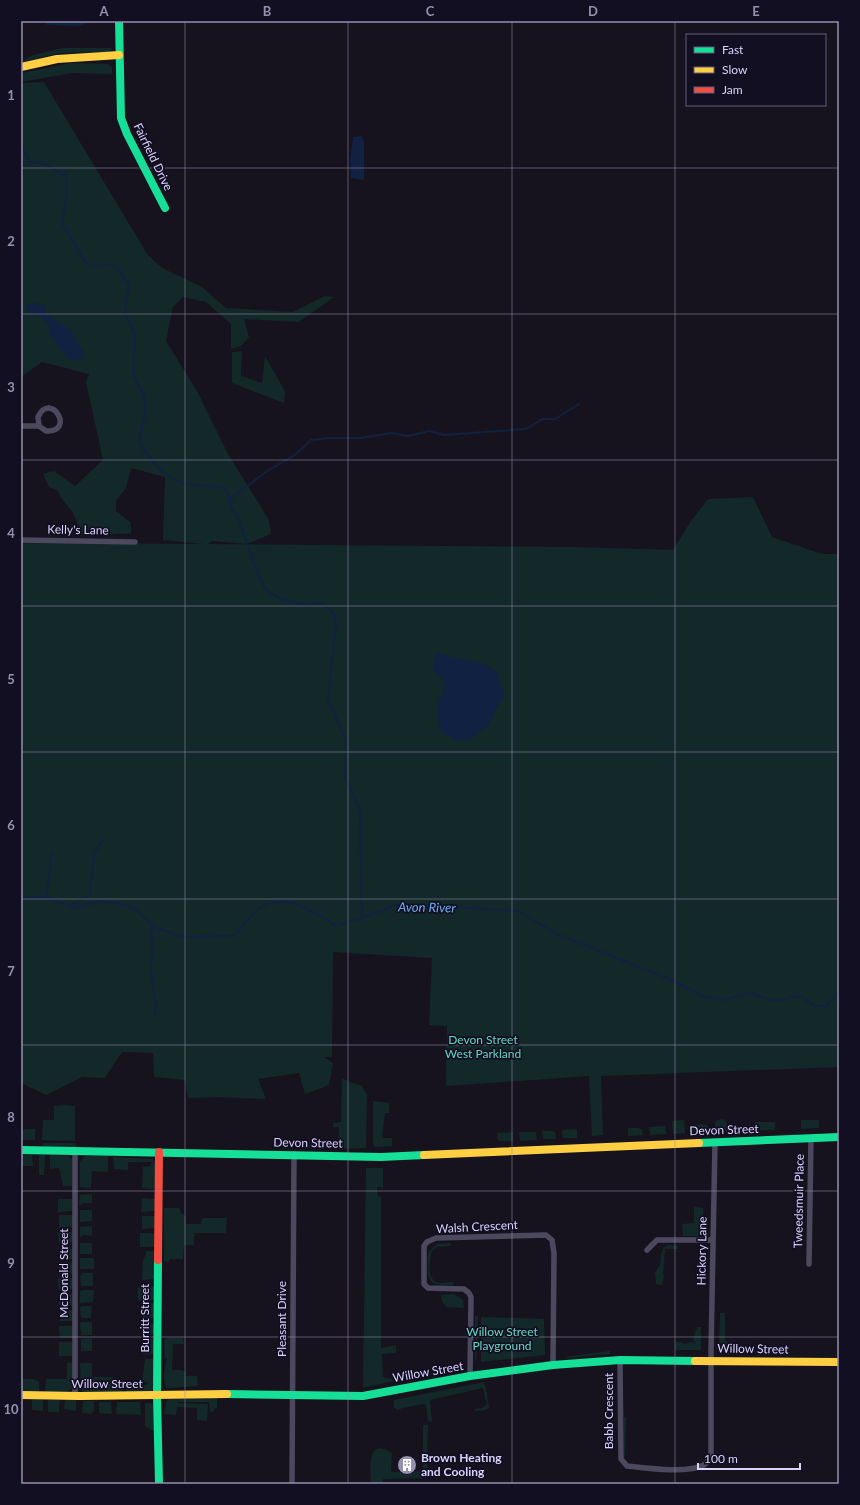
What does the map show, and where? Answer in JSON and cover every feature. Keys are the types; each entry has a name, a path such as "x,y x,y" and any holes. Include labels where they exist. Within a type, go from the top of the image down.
{"street":[{"name":"Fairfield Drive","path":"119,21 121,118 127,134 165,208"},
{"path":"21,67 36,62 65,58 119,55"},
{"path":"21,426 39,426 46,431 54,431 60,423 60,415 53,409 49,408 43,410 38,417 39,426"},
{"name":"Kelly's Lane","path":"21,540 135,542"},
{"name":"Devon Street","path":"21,1150 381,1156 839,1137"},
{"name":"Tweedsmuir Place","path":"809,1264 811,1138"},
{"name":"Hickory Lane","path":"711,1361 715,1142"},
{"name":"McDonald Street","path":"75,1396 76,1151"},
{"name":"Burritt Street","path":"159,1152 157,1395 159,1484"},
{"name":"Pleasant Drive","path":"292,1484 294,1154"},
{"name":"Walsh Crescent","path":"470,1376 471,1297 469,1292 464,1289 428,1288 424,1284 424,1246 427,1242 436,1238 546,1236 552,1240 554,1253 554,1365"},
{"path":"647,1250 657,1240 713,1240"},
{"name":"Willow Street","path":"21,1395 292,1394 363,1396 470,1376 554,1365 620,1360 839,1362"},
{"name":"Babb Crescent","path":"620,1360 621,1459 627,1466 659,1469 694,1469 705,1464 711,1455 711,1361"}],"green space":[{"path":"63,48 111,48 112,50 107,52 61,53 21,62 33,55"},
{"path":"70,63 108,64 112,67 112,74 72,73 21,82 22,73"},
{"name":"Devon Street West Parkland","path":"44,82 147,254 162,268 202,287 226,308 293,312 325,296 334,297 299,322 244,319 249,337 241,346 231,349 231,324 206,302 183,297 173,307 166,341 197,391 228,454 269,520 271,534 247,544 212,541 208,544 574,547 673,550 691,521 708,499 753,497 772,537 822,554 839,554 839,1067 601,1076 603,1135 592,1136 589,1076 446,1086 447,1026 429,1025 432,958 333,952 332,1057 324,1057 333,1063 329,1085 305,1094 299,1073 258,1079 266,1099 218,1097 188,1098 185,1080 154,1077 153,1053 122,1052 105,1078 82,1077 46,1095 21,1083 21,543 204,544 163,540 165,477 131,468 126,488 116,501 116,511 131,523 131,534 83,536 72,511 61,498 58,491 49,487 43,474 54,471 75,486 103,460 86,382 89,374 42,362 21,377 21,83"},
{"path":"242,351 241,376 262,383 265,356 285,391 284,403 232,383 232,352"},
{"path":"342,1078 362,1086 367,1095 366,1148 338,1149 339,1127 333,1127 333,1123 341,1122"},
{"path":"373,1101 389,1103 389,1113 385,1113 382,1138 392,1138 392,1146 375,1147 373,1144"},
{"path":"54,1106 75,1106 75,1141 42,1140 43,1120 54,1120"},
{"path":"722,1119 726,1121 730,1131 715,1132 715,1124 717,1120"},
{"path":"684,1120 685,1133 673,1134 672,1121"},
{"path":"801,1120 819,1120 819,1128 801,1129"},
{"path":"755,1122 775,1122 775,1130 755,1130"},
{"path":"704,1124 708,1126 708,1132 694,1133 694,1125"},
{"path":"665,1126 666,1134 650,1135 649,1127"},
{"path":"628,1128 638,1128 642,1130 643,1135 628,1136"},
{"path":"25,1129 35,1129 35,1140 21,1140 21,1131"},
{"path":"577,1129 577,1138 563,1138 562,1130"},
{"path":"542,1131 555,1132 556,1139 543,1139"},
{"path":"513,1132 513,1141 498,1141 497,1133"},
{"path":"519,1132 536,1132 537,1140 520,1141"},
{"path":"43,1143 76,1143 76,1148 43,1147"},
{"path":"21,1154 32,1155 33,1166 21,1166"},
{"path":"39,1155 45,1155 44,1175 39,1175"},
{"path":"50,1155 68,1156 72,1159 72,1186 63,1186 58,1168 50,1169"},
{"path":"85,1156 108,1156 108,1172 92,1171 91,1188 80,1187 80,1162"},
{"path":"113,1157 153,1159 156,1169 154,1189 142,1188 143,1167 150,1166 152,1162 128,1162 128,1170 114,1169"},
{"path":"366,1168 383,1168 383,1188 377,1187 378,1196 381,1197 381,1348 396,1345 396,1353 382,1354 383,1377 392,1379 393,1381 363,1388"},
{"path":"92,1194 92,1203 84,1203 79,1205 80,1195"},
{"path":"142,1198 155,1199 155,1211 141,1212"},
{"path":"58,1199 72,1199 72,1211 58,1212"},
{"path":"694,1207 703,1208 703,1234 698,1236 683,1236 682,1224 694,1223"},
{"path":"164,1208 179,1208 181,1213 186,1216 186,1224 201,1224 202,1218 227,1218 226,1233 194,1233 194,1245 184,1245 183,1259 169,1259 169,1262 164,1261"},
{"path":"80,1210 92,1210 92,1221 80,1222"},
{"path":"59,1215 73,1215 73,1227 59,1228"},
{"path":"142,1216 155,1216 155,1228 142,1229"},
{"path":"92,1226 92,1236 84,1235 80,1238 80,1227"},
{"path":"58,1232 72,1232 73,1242 59,1243"},
{"path":"140,1233 155,1234 155,1247 140,1247"},
{"path":"80,1243 92,1243 92,1254 80,1254"},
{"path":"451,1243 451,1246 437,1247 432,1251 430,1259 430,1273 433,1280 436,1282 453,1282 453,1285 434,1283 429,1278 428,1273 429,1251 437,1244"},
{"path":"669,1245 678,1246 678,1249 665,1249 664,1276 662,1285 656,1284 655,1272 660,1265 661,1253 664,1247"},
{"path":"59,1249 73,1249 73,1259 59,1260"},
{"path":"146,1251 155,1251 156,1279 142,1280 143,1260"},
{"path":"80,1258 94,1258 94,1269 80,1269"},
{"path":"73,1262 73,1274 59,1274 59,1263"},
{"path":"83,1273 93,1273 93,1286 81,1286 80,1275"},
{"path":"58,1278 72,1278 73,1289 59,1290"},
{"path":"138,1287 156,1287 155,1300 138,1300"},
{"path":"94,1290 93,1302 80,1303 80,1291"},
{"path":"59,1294 72,1294 72,1305 59,1305"},
{"path":"454,1294 463,1300 464,1308 447,1307 442,1302 441,1295"},
{"path":"144,1303 156,1303 155,1318 141,1318 144,1311"},
{"path":"92,1306 91,1318 81,1317 80,1307"},
{"path":"60,1310 73,1310 73,1321 60,1321"},
{"path":"720,1313 725,1313 725,1340 728,1342 728,1350 719,1350"},
{"path":"475,1316 478,1316 476,1363 475,1359"},
{"name":"Willow Street Playground","path":"481,1317 544,1319 545,1355 481,1362"},
{"path":"92,1322 92,1335 81,1335 80,1323"},
{"path":"143,1324 155,1324 155,1334 143,1335"},
{"path":"59,1326 73,1326 73,1338 60,1338"},
{"path":"697,1327 701,1327 701,1350 675,1350 675,1342 682,1342 685,1344 691,1342 695,1343 695,1341 693,1341"},
{"path":"92,1338 92,1351 81,1351 81,1339"},
{"path":"167,1338 183,1338 184,1344 173,1344 172,1370 181,1370 186,1372 185,1376 197,1376 198,1386 167,1388 165,1385 164,1377 167,1359 165,1358 164,1340"},
{"path":"142,1339 156,1339 156,1354 142,1354"},
{"path":"59,1342 72,1342 73,1356 59,1356"},
{"path":"610,1351 610,1354 569,1358 563,1357"},
{"path":"145,1359 156,1359 153,1390 150,1392 126,1392 126,1384 147,1385 148,1382 142,1382"},
{"path":"67,1362 73,1363 72,1388 67,1392 45,1392 46,1379 67,1379"},
{"path":"80,1363 92,1363 92,1377 110,1377 123,1380 122,1392 85,1393 81,1389"},
{"path":"21,1379 34,1379 39,1382 39,1392 21,1391"},
{"path":"484,1382 489,1408 486,1410 475,1411 475,1409 482,1408 487,1404 483,1388 430,1400 432,1422 428,1421 426,1405 424,1404 397,1410 394,1407 394,1400"},
{"path":"217,1397 217,1408 210,1412 209,1402 177,1402 208,1404 207,1421 197,1420 197,1408 177,1407 176,1415 164,1414 166,1402 169,1399"},
{"path":"32,1399 43,1399 43,1411 32,1410"},
{"path":"48,1400 60,1400 59,1412 48,1412"},
{"path":"65,1400 76,1400 76,1411 64,1409"},
{"path":"83,1401 94,1401 94,1412 93,1411 92,1414 82,1413"},
{"path":"99,1402 111,1402 112,1414 99,1413"},
{"path":"117,1402 140,1402 141,1415 116,1414"},
{"path":"145,1403 151,1403 155,1406 156,1431 153,1431 145,1426"},
{"path":"624,1417 626,1417 625,1459 624,1455"},
{"path":"423,1425 428,1425 427,1478 383,1479 383,1484 371,1484 370,1467 372,1456 374,1451 378,1449 386,1449 392,1453 391,1472 423,1471"}],"water":[{"path":"45,21 93,21 78,26 47,25"},
{"path":"362,136 364,141 364,180 351,178 350,161 353,137"},
{"path":"32,303 43,304 47,315 70,330 84,353 81,361 67,358 49,334 49,325 39,315 29,313 26,307"},
{"path":"436,652 453,658 479,662 498,672 500,685 505,694 486,728 468,740 459,741 440,731 437,707 445,688 444,681 433,669"}],"waterway":[{"path":"21,130 22,147 30,162 44,164 66,176 66,198 62,223 85,262 91,266 113,265 118,268 129,286 124,311 135,335 133,375 143,394 145,405 139,442 143,449 160,469 173,479 189,484 226,489 230,499 230,505 239,520 257,572 266,590 279,598 306,605 317,602 325,605 334,615 336,623 328,700 346,740 345,776 360,810 362,918"},
{"path":"230,499 266,472 296,454 311,440 330,438 361,438 391,433 408,436 429,431 444,435 526,429 542,419 555,419 579,404"},
{"path":"70,906 90,894 94,854 104,838"},
{"path":"46,897 52,852"},
{"name":"Avon River","path":"21,898 46,897 74,908 102,901 126,905 137,911 156,928 184,937 234,936 250,917 260,908 270,903 280,902 289,902 309,909 336,926 399,904 518,911 557,934 674,981 702,996 724,1000 750,993 774,1001 799,996 816,1006 826,1006 839,992"},
{"path":"150,966 153,954 151,950 152,925"},
{"path":"151,971 156,1005 155,1016"}],"traffic: fast":[{"path":"119,21 121,118 127,134 165,208"},
{"path":"699,1143 839,1137"},
{"path":"21,1150 381,1157 424,1155"},
{"path":"158,1260 157,1395 159,1484"},
{"path":"227,1394 363,1396 470,1376 553,1365 620,1360 695,1361"}],"traffic: slow":[{"path":"21,67 57,59 119,55"},
{"path":"424,1155 699,1143"},
{"path":"695,1361 839,1362"},
{"path":"21,1395 80,1396 227,1394"}],"traffic: jam":[{"path":"158,1260 159,1152"}],"place":[{"name":"Brown Heating and Cooling","path":"407,1465"}]}
